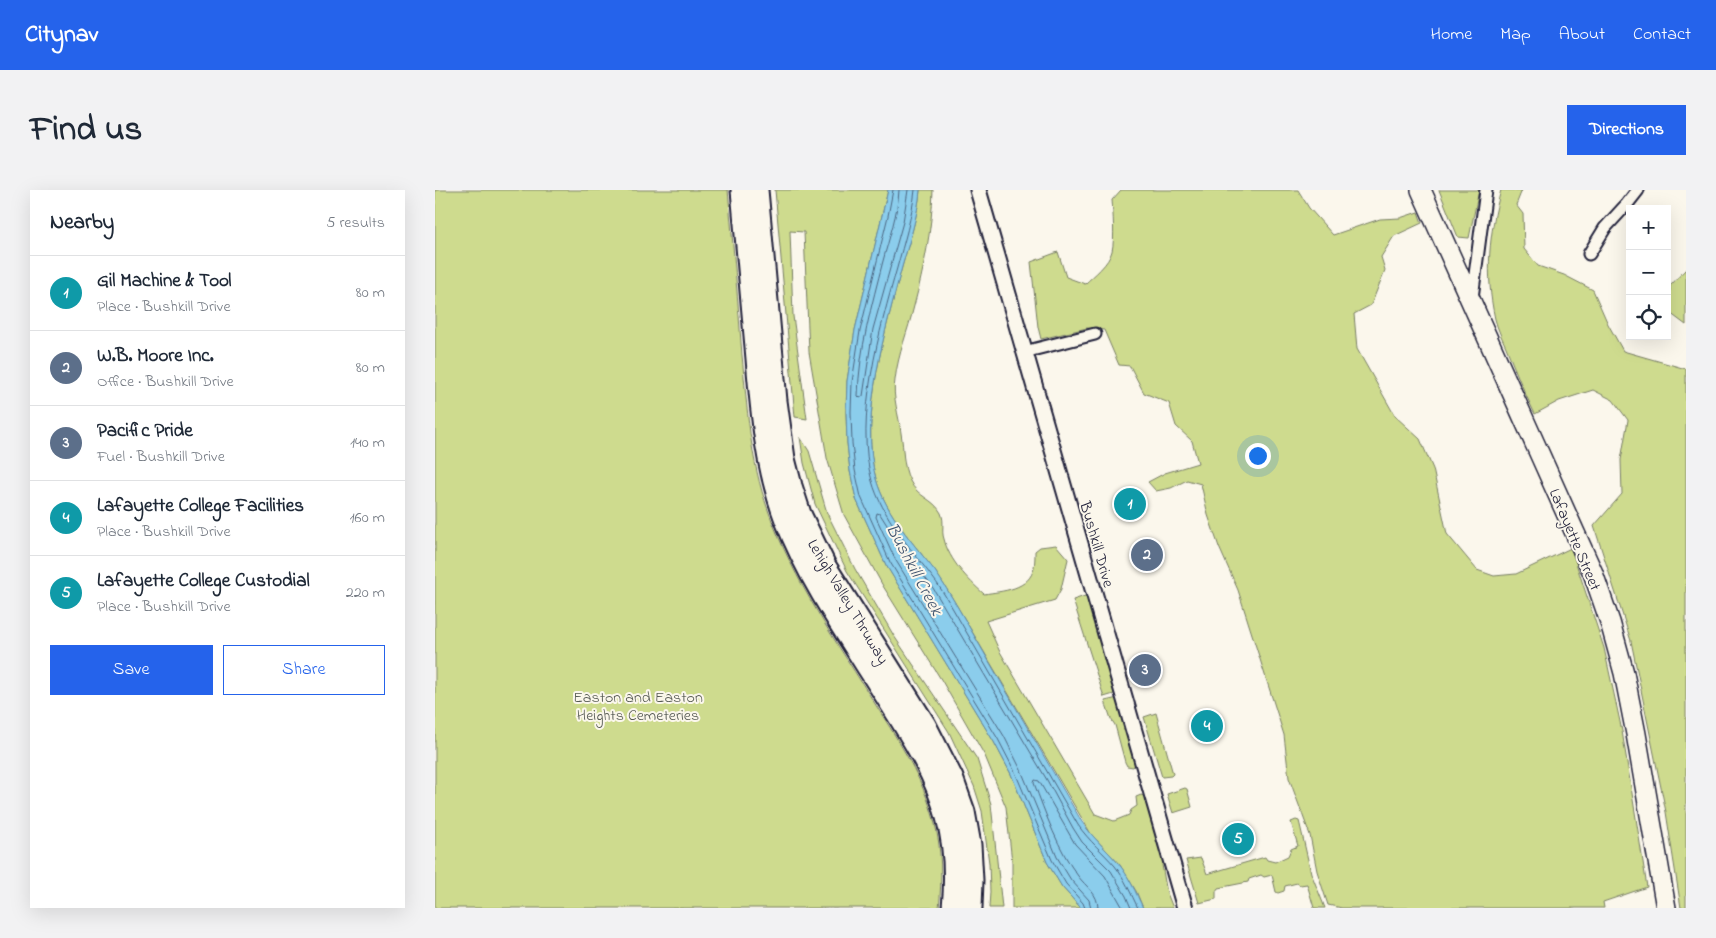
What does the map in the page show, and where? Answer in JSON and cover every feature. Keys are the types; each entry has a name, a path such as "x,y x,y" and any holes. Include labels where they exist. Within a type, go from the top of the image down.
{"highway":[{"name":"Lehigh Valley Thruway","path":"742,190 760,401 775,487 787,521 808,567 915,742 936,784 947,816 953,847 955,880 953,908"},
{"name":"Lehigh Valley Thruway","path":"757,190 776,401 784,459 791,486 800,514 825,566 925,726 952,778 964,812 970,845 971,908"}],"main road":[{"name":"Lafayette Street","path":"1421,190 1593,573 1610,622 1624,673 1636,734 1666,908"}],"street":[{"name":"Bushkill Drive","path":"978,190 1185,908"},
{"path":"1471,302 1486,190"},
{"path":"1589,254 1605,228 1638,190"},
{"path":"1024,352 1095,334"}],"green space":[{"name":"Easton and Easton Heights Cemeteries","path":"435,190 728,190 748,414 753,453 762,491 778,536 803,587 886,721 924,790 939,842 941,886 939,908 435,908"},
{"path":"775,190 888,190 855,330 847,381 847,443 856,499 886,565 994,742 1011,774 1047,862 1062,887 1081,908 1012,908 1012,862 1006,807 985,756 942,681 883,586 844,515 827,458 809,352 804,232 790,231 793,316 807,419 795,417"},
{"path":"920,190 933,190 929,234 921,277 898,361 894,386 907,475 913,487 938,508 943,520 943,536 946,547 966,576 984,594 1014,588 1027,580 1034,567 1035,551 1040,547 1056,545 1068,559 1061,589 1055,600 986,621 999,650 1095,814 1114,821 1129,815 1131,810 1137,806 1136,797 1141,795 1146,797 1165,861 1162,865 1167,893 1173,908 1143,908 1136,891 1120,865 1091,834 949,593 935,571 893,516 876,479 872,455 871,429 877,373 882,344 915,219"},
{"path":"1121,190 1298,190 1309,208 1333,235 1380,219 1400,218 1418,212 1422,223 1394,236 1381,257 1385,270 1371,305 1354,314 1357,349 1395,416 1420,439 1433,469 1447,534 1477,570 1494,576 1516,574 1571,548 1604,648 1622,731 1647,887 1603,902 1604,908 1342,908 1328,905 1317,871 1310,835 1289,778 1284,735 1238,590 1219,547 1208,515 1201,484 1187,480 1171,488 1156,491 1148,482 1165,473 1198,463 1192,441 1176,426 1169,403 1144,393 1130,366 1119,365 1104,330 1087,328 1041,339 1031,262 1058,252 1066,277 1085,284 1101,269 1112,251 1112,200"},
{"path":"1439,190 1479,190 1469,238 1458,237"},
{"path":"1501,190 1522,190 1516,205 1523,214 1524,249 1538,266 1564,275 1593,290 1608,324 1623,351 1686,369 1686,908 1681,908 1666,812 1631,641 1594,526 1622,494 1621,460 1628,420 1613,400 1593,390 1559,401 1535,414 1498,329 1492,302 1489,270 1491,238"},
{"path":"1686,269 1686,325 1671,314 1671,285"},
{"path":"800,437 809,451 827,513 855,569 894,636 977,759 991,804 1002,908 989,908 989,863 982,811 974,786 949,732 847,571 815,504 804,463"},
{"path":"1088,595 1117,693 1104,697 1073,600"},
{"path":"1118,698 1136,763 1133,767 1127,766 1125,762 1115,725 1105,701"},
{"path":"1156,713 1173,774 1171,776 1162,777 1144,717"},
{"path":"1187,789 1192,807 1173,813 1167,794"},
{"path":"1299,821 1311,873 1325,908 1314,908 1307,884 1300,885 1297,883 1285,886 1284,891 1276,892 1272,875 1264,877 1261,875 1249,879 1248,882 1218,888 1216,899 1199,903 1186,860 1201,858 1207,874 1265,857 1267,860 1275,862 1288,856 1291,849 1298,846 1291,822"}],"water":[{"name":"Bushkill Creek","path":"888,190 920,190 915,219 882,344 877,373 871,429 872,455 876,479 893,516 935,571 952,597 1082,822 1122,868 1143,908 1081,908 1062,887 1047,862 1011,774 994,742 886,565 856,499 847,443 847,381 855,330"}],"place":[{"name":"Gil Machine & Tool","path":"1130,504"},
{"name":"W.B. Moore Inc.","path":"1147,555"},
{"name":"Pacific Pride","path":"1145,670"},
{"name":"Lafayette College Facilities","path":"1207,726"},
{"name":"Lafayette College Custodial","path":"1238,839"}]}
